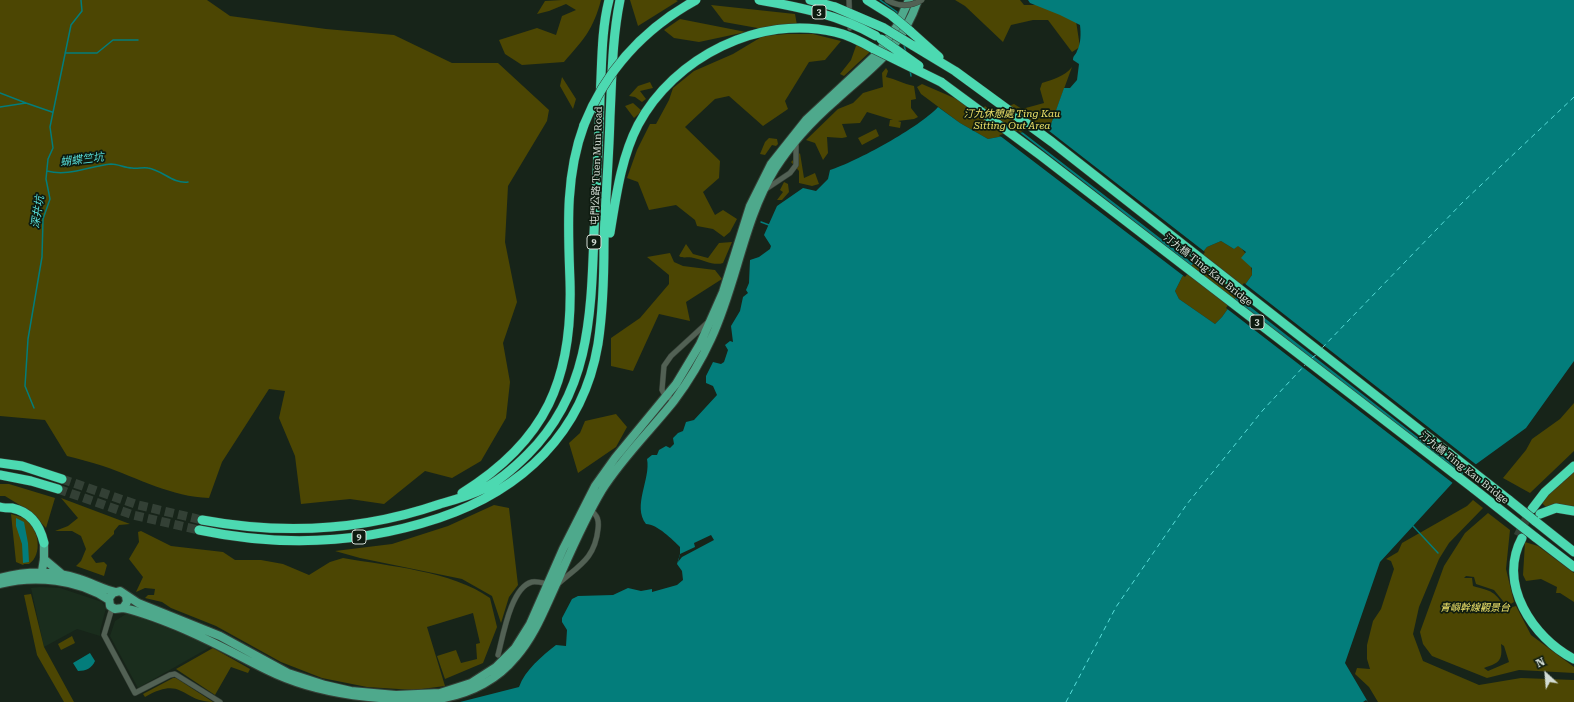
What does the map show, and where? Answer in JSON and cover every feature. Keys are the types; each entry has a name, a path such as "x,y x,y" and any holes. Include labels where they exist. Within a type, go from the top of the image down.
{"highway":[{"name":"屯門公路 Tuen Mun Road","path":"202,520 266,529 319,529 380,521 443,503 485,488 524,458 543,438 556,421 569,398 578,375 584,353 590,316 602,67 609,0"},
{"name":"屯門公路 Tuen Mun Road","path":"199,530 227,536 290,542 331,541 404,528 447,515 480,501 510,484 536,463 553,444 566,427 582,396 590,376 598,344 605,254 612,60 620,0"},
{"path":"443,503 491,474 516,451 541,418 558,384 566,352 570,316 569,190 574,161 584,125 604,85 629,52 660,23 696,0"},
{"name":"3","path":"759,0 820,13 855,25 884,41 941,82"},
{"name":"3","path":"810,0 842,9 878,25 955,71"},
{"path":"867,0 900,22 955,71"},
{"path":"605,254 619,181 628,148 639,124 655,99 675,78 705,55 732,42 774,31 810,29 836,32 857,40 941,82"},
{"name":"汀九橋 Ting Kau Bridge","path":"955,71 1063,150 1473,471 1574,552"},
{"name":"汀九橋 Ting Kau Bridge","path":"941,82 1054,166 1574,567"},
{"path":"0,463 22,466 62,479"},
{"path":"1532,509 1549,487 1574,466"},
{"path":"0,475 31,481 58,489"},
{"path":"0,501 7,504 11,508"},
{"path":"0,508 11,508 25,513 32,518 41,531 44,543"},
{"path":"1540,514 1556,508 1574,511"},
{"path":"1520,537 1516,548 1514,562 1516,588 1525,611 1533,625 1547,641 1574,659"}],"main road":[{"path":"20,574 44,577 76,585 109,600 112,608 118,610 123,608 139,612 200,636 298,684 338,695 395,701 443,698 479,687 493,678 510,663 522,650 537,626 552,587 605,471 670,398 685,384 707,347 727,301 750,225 763,192 779,164 796,141 826,108 869,72 897,43 918,0"},
{"path":"670,398 676,384 704,337 729,272 750,206 771,164 806,120 868,63 890,38 908,3"},
{"path":"44,543 44,577"},
{"path":"0,578 20,574 36,567 44,558"},
{"path":"44,558 64,575"},
{"path":"0,584 64,575 78,578 115,592 120,592 138,603 220,636 268,663 301,678 338,688 396,695 440,693 460,688 478,680 496,668 510,654 523,636 543,595 552,587"},
{"path":"109,600 115,592"},
{"path":"123,608 127,602 126,596"}],"street":[{"path":"848,0 850,28"},
{"path":"888,0 896,4 906,6 923,0"},
{"path":"763,192 790,173 796,165 796,141"},
{"path":"670,398 662,390 664,366 671,356 712,318"},
{"path":"498,655 515,597 526,585 533,582 552,587 583,564 594,546 599,523 596,515 586,510"},
{"path":"112,608 104,635 135,693 170,675 175,674 220,702"}],"shaded area":[{"path":"31,588 60,588 102,602 106,608 100,636 77,629 44,647"},
{"path":"126,614 133,614 212,646 138,688 110,636 115,621"}],"green space":[{"path":"0,0 207,0 230,16 326,29 394,35 452,63 498,63 549,110 547,121 508,186 505,242 517,302 503,343 510,382 506,418 481,461 452,478 425,471 384,504 350,499 301,504 295,456 279,418 285,391 269,389 222,462 209,498 195,497 168,491 103,466 67,456 45,420 0,416"},
{"path":"601,0 595,19 587,34 564,62 522,65 505,54 499,40 537,28 556,35 562,16 576,10 566,4 537,14 545,1"},
{"path":"630,0 676,0 678,1 638,26"},
{"path":"955,0 1020,0 1024,5 1048,5 1076,21 1080,47 1072,52 1048,20 1033,20 1011,25 1003,42 965,6"},
{"path":"711,5 795,14 797,25 763,29 724,22"},
{"path":"680,19 746,32 699,42 674,38 664,30"},
{"path":"813,34 841,41 825,60 809,62 785,101 788,109 763,126 729,96 715,99 685,127 720,161 719,178 703,192 715,215 723,210 737,219 730,232 724,237 713,229 697,226 695,220 676,205 649,210 638,182 627,178 637,150 650,124 656,124 669,100 673,88 694,71 733,54 763,36"},
{"path":"857,43 872,50 844,76 840,74 851,60"},
{"name":"汀九休憩處 Ting Kau Sitting Out Area","path":"1072,67 1050,127 988,139 960,123 921,94 917,87 922,84 982,110 985,106 992,112 1014,104 1022,109 1044,103 1040,89 1042,83 1062,75"},
{"path":"886,68 888,71 886,77 914,86 916,99 911,100 911,108 918,117 898,121 901,122 900,128 889,126 890,120 893,120 867,112 860,123 842,124 847,137 827,137 828,153 823,160 815,143 806,140 838,109 853,103 863,93 883,87 882,73"},
{"path":"562,77 576,99 573,109 560,86"},
{"path":"650,82 653,88 640,91 646,99 642,102 635,97 629,96 638,86"},
{"path":"633,103 642,111 634,118 625,106"},
{"path":"876,129 879,136 862,145 858,138"},
{"path":"769,138 777,139 778,144 776,146 772,145 765,155 760,154 765,142"},
{"path":"800,153 804,178 815,173 819,184 812,186 799,183 799,171 791,162"},
{"path":"784,182 788,184 789,192 782,200 777,200 783,192 780,190"},
{"path":"1221,241 1234,249 1238,245 1241,248 1250,262 1252,275 1222,317 1215,324 1179,299 1175,291 1182,277 1207,247"},
{"path":"732,242 723,263 720,264 692,257 679,256 686,244 693,254 708,258 719,243"},
{"path":"670,253 674,262 683,266 715,270 722,279 686,302 690,321 659,314 633,371 611,366 611,338 640,318 669,284 669,275 647,257"},
{"path":"1574,403 1574,451 1530,493 1503,478 1526,450 1532,439 1560,419"},
{"path":"616,414 627,427 616,447 578,473 569,443 580,433 585,421"},
{"path":"1574,472 1574,508 1560,505 1546,507 1540,501"},
{"path":"0,484 9,484 55,498 46,528 31,512 5,496 0,496"},
{"path":"61,498 130,524 119,525 114,531 114,534 91,556 96,563 104,562 107,565 104,576 76,566 81,561 86,549 81,536 72,531 55,531 68,526 78,518"},
{"path":"1473,500 1483,508 1449,543 1439,559 1419,607 1413,634 1423,661 1479,685 1521,678 1574,680 1574,702 1378,702 1369,687 1355,674 1357,668 1370,669 1367,659 1367,645 1373,621 1381,609 1394,569 1391,561 1386,559 1398,552 1402,543 1467,506"},
{"path":"494,505 509,508 518,585 509,597 501,623 492,596 462,579 360,558 335,551 392,544 448,526"},
{"name":"青嶼幹線觀景台","path":"1488,513 1510,530 1506,569 1514,602 1507,606 1494,590 1476,584 1474,577 1466,576 1464,578 1472,578 1473,586 1484,589 1496,595 1505,609 1516,606 1531,635 1574,667 1574,673 1519,670 1487,678 1432,656 1423,644 1420,632 1444,566 1465,533","holes":["1501,644 1504,646 1509,662 1488,671 1484,668 1493,665 1498,661 1501,655"]},
{"path":"11,514 26,519 34,529 38,542 38,548 36,555 29,564 23,565 16,562"},
{"path":"141,531 171,546 223,552 235,560 261,560 283,564 309,575 330,562 343,558 399,567 439,576 457,581 490,598 497,627 483,663 445,679 437,656 456,650 461,663 477,659 476,644 480,643 473,613 427,627 445,686 414,690 367,687 322,678 281,662 216,626 171,608 162,602 145,598 148,595 154,595 155,589 145,588 136,592 143,577 129,559 139,542 138,532"},
{"path":"1525,542 1538,546 1574,573 1574,602 1560,593 1556,593 1557,587 1541,579 1526,581 1523,575"},
{"path":"31,594 44,647 74,702 64,702 37,655 24,595"},
{"path":"72,636 75,643 61,650 58,644"},
{"path":"213,648 250,669 248,673 231,667 215,695 176,669"},
{"path":"173,678 176,678 213,702 202,701 182,691 168,688 145,697 143,694"}],"water":[{"path":"1028,0 1574,0 1574,361 1526,428 1457,478 1380,562 1345,663 1368,702 1366,700 1363,702 460,702 519,687 525,675 545,654 556,645 566,646 567,630 562,622 562,618 572,599 578,596 613,595 628,588 641,591 652,589 652,592 677,585 683,580 682,571 677,564 680,554 680,547 660,529 646,524 642,517 641,501 647,475 647,459 652,455 657,455 659,450 666,446 670,448 674,444 673,438 678,433 683,431 686,422 694,420 717,395 713,386 706,383 706,376 713,362 721,364 724,362 728,350 725,345 730,341 733,342 731,326 740,311 743,297 748,293 746,290 749,283 750,260 759,257 770,249 771,246 764,235 777,206 803,188 816,191 828,179 830,170 855,160 903,134 938,107 960,123 988,139 1050,127 1064,88 1070,88 1077,80 1079,64 1073,60 1073,57 1077,52 1080,42 1080,25 1030,3","holes":["1221,241 1234,249 1238,246 1246,252 1241,258 1252,268 1252,275 1222,317 1215,324 1179,299 1175,291 1182,277 1207,247"]},
{"path":"16,518 24,522 28,543 29,562 23,563 22,544 16,526"},
{"path":"90,653 95,661 92,666 88,669 78,671 73,663"}],"pier":[{"path":"1044,127 1205,252 1195,265 1021,131"},
{"path":"1018,131 1193,267 1185,277 999,135"},
{"path":"1244,283 1478,466 1465,474 1235,295"},
{"path":"1233,298 1463,476 1454,484 1226,308"},
{"path":"711,535 714,540 682,557 678,562 680,554 695,547 694,543"}],"waterway":[{"name":"深井坑","path":"34,408 25,386 28,339 42,257 43,219 50,199 46,179 48,159 53,148 50,127 71,25 82,11 81,0"},
{"path":"880,0 897,12 897,16"},
{"path":"65,53 97,53 113,40 138,40"},
{"path":"904,45 906,53"},
{"path":"910,70 911,76"},
{"path":"0,93 26,103"},
{"path":"0,107 26,103 52,112"},
{"name":"蝴蝶竺坑","path":"47,171 63,173 114,164 129,168 153,169 177,181 188,182"},
{"path":"761,222 769,225"},
{"path":"1413,526 1438,553"}],"ferry route":[{"path":"1322,348 1463,202 1574,97"},
{"path":"1312,358 1317,354"},
{"path":"1066,702 1116,607 1187,504 1263,410 1305,365"}],"tunnel":[{"path":"62,479 138,505 202,520"},
{"path":"58,489 133,515 199,530"},
{"path":"1518,536 1531,509"}]}
